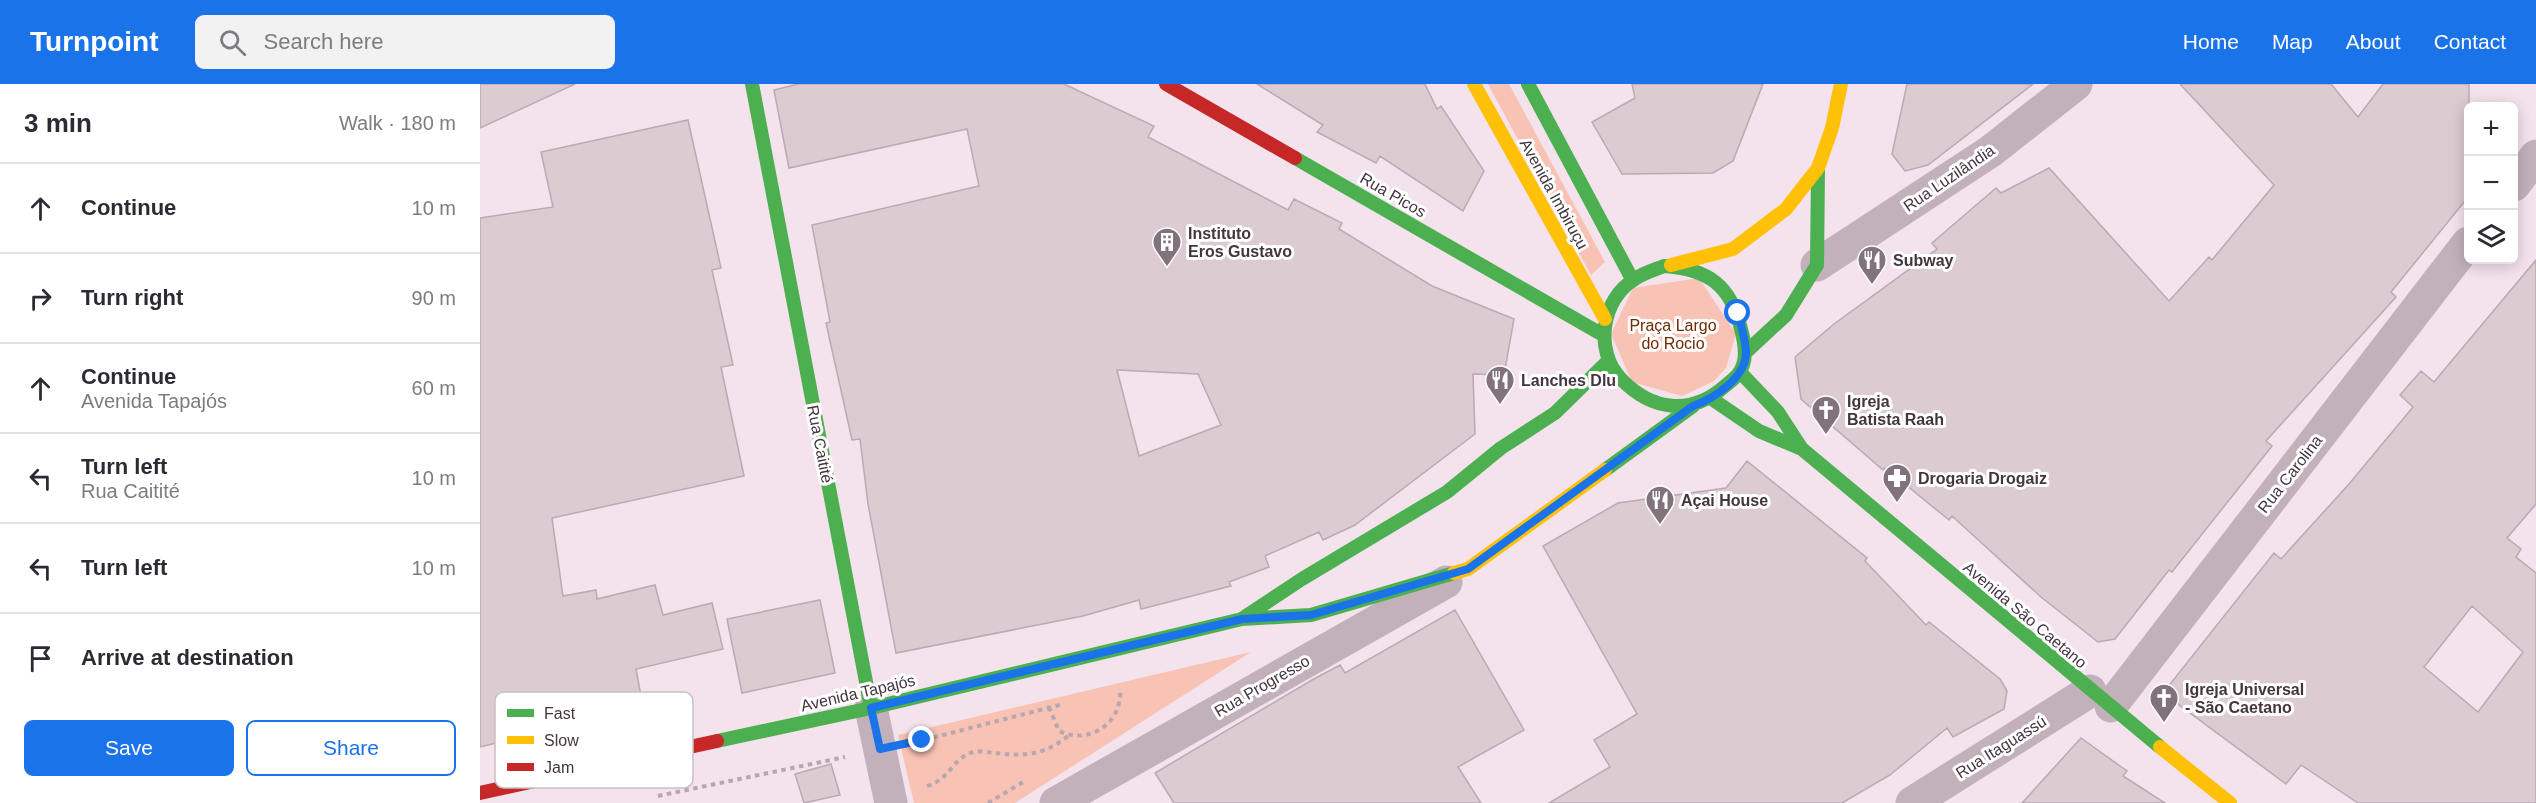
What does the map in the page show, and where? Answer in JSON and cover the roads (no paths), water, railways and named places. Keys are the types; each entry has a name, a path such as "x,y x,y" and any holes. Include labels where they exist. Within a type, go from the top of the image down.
{"main road":[{"name":"Rua Caitité","path":"752,84 871,708"},
{"name":"Rua Picos","path":"1166,84 1603,335"},
{"name":"Avenida Imbiruçu","path":"1474,84 1605,319"},
{"name":"Avenida Imbiruçu","path":"1528,84 1632,279"},
{"path":"1693,406 1665,404 1644,399 1626,387 1608,361 1603,335 1605,319 1620,290 1632,279 1664,266 1733,249 1786,209 1818,168 1832,128 1841,84"},
{"path":"1746,352 1786,315 1817,265 1818,168"},
{"path":"1242,619 1311,615 1468,569 1693,406 1712,399 1740,372 1746,352 1738,313 1729,295 1717,281 1701,272 1683,267 1664,266"},
{"path":"1242,619 1302,579 1447,492 1501,448 1555,413 1608,361"},
{"path":"1740,372 1778,412 1802,449"},
{"path":"1712,399 1759,431 1802,449"},
{"name":"Avenida São Caetano","path":"1802,449 2100,698 2230,803"},
{"name":"Avenida Tapajós","path":"693,747 871,708 1242,619"},
{"name":"Avenida Tapajós","path":"480,793 503,788"}],"street":[{"name":"Rua Luzilândia","path":"1817,265 1991,151 2076,84"},
{"path":"2518,180 2536,156"},
{"name":"Rua Carolina","path":"2100,698 2464,249"},
{"name":"Rua Progresso","path":"1056,803 1468,569"},
{"name":"Rua Itaguassú","path":"1912,803 2100,698"},
{"name":"Rua Caitité","path":"871,708 891,803"}],"place":[{"name":"Instituto Eros Gustavo","path":"1167,268"},
{"name":"Subway","path":"1872,286"},
{"name":"Lanches Dlu","path":"1500,406"},
{"name":"Igreja Batista Raah","path":"1826,436"},
{"name":"Drogaria Drogaiz","path":"1897,504"},
{"name":"Açai House","path":"1660,526"},
{"name":"Igreja Universal - São Caetano","path":"2164,724"}],"park label":[{"name":"Praça Largo do Rocio","path":"1673,334"}]}
